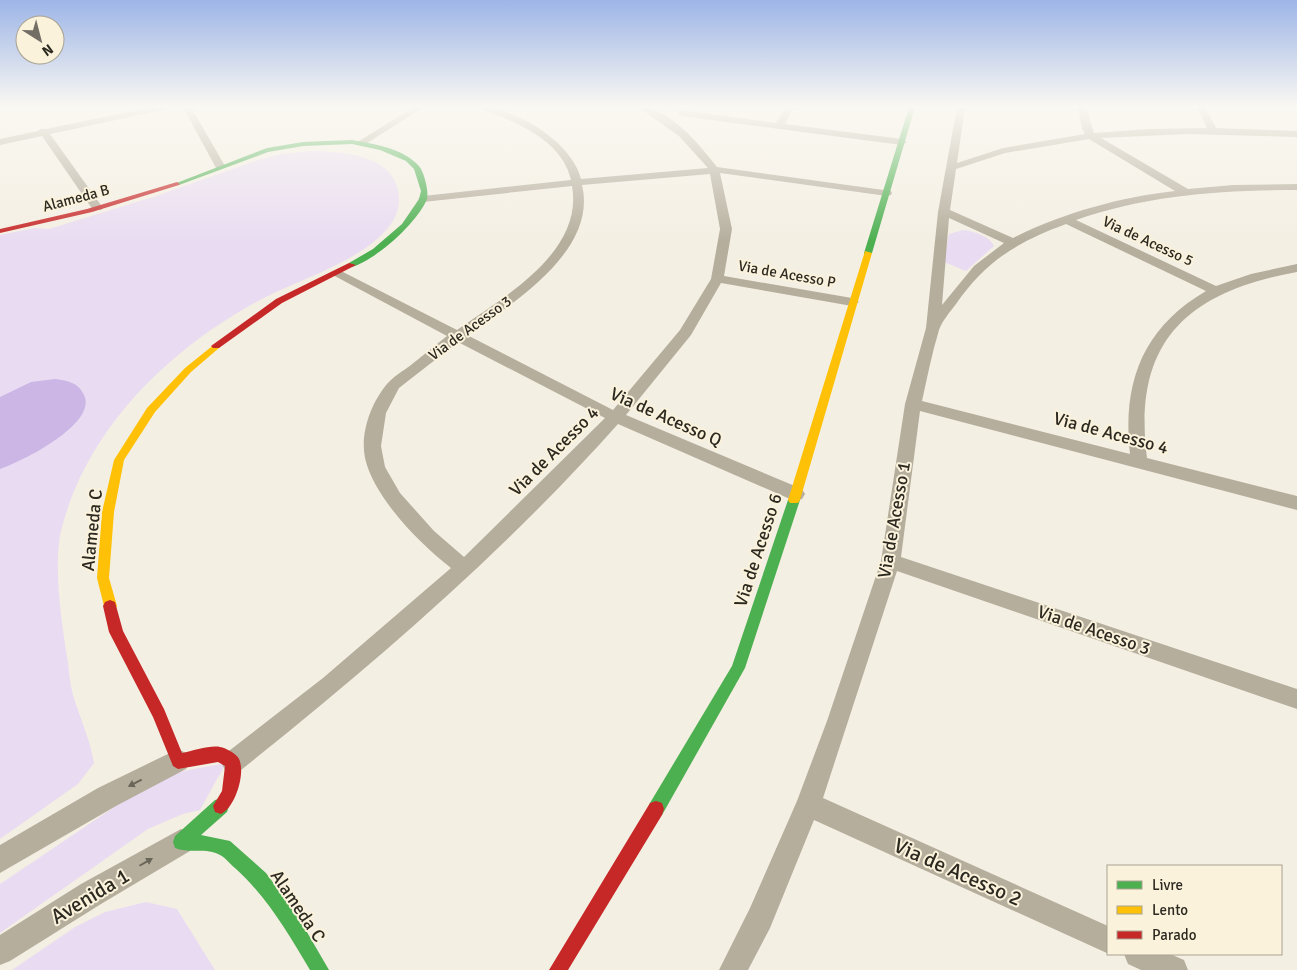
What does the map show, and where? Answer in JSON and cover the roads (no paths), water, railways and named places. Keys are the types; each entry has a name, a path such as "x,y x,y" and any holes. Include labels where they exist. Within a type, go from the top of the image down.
{"street":[{"path":"59,152 97,208"},
{"path":"212,152 220,166"},
{"name":"Alameda B","path":"0,231 58,219 154,192 260,152"},
{"path":"393,152 417,168 424,191 423,199 577,182 714,170 749,172 887,193"},
{"name":"Via de Acesso 3","path":"465,568 444,553 391,496 375,465 372,437 378,412 394,385 458,336 497,310 534,280 559,254 574,228 579,205 577,182 560,152"},
{"name":"Via de Acesso 4","path":"233,762 331,686 465,568 590,445 616,417 686,332 717,279 726,229 714,170 699,152"},
{"name":"Via de Acesso 6","path":"558,970 634,848 738,668 796,494 852,302 899,152"},
{"path":"959,154 996,152"},
{"path":"959,154 981,155 1000,152"},
{"path":"1118,152 1185,192"},
{"name":"Via de Acesso 1","path":"733,970 760,918 808,804 838,721 891,561 913,404 933,328 944,212 959,154"},
{"path":"933,328 962,285 996,253 1066,220 1132,201 1185,192 1297,187"},
{"name":"Alameda C","path":"178,761 159,714 116,632 103,578 108,512 119,460 151,410 188,370 226,337 279,301 337,274 376,251 398,232 414,214 423,199"},
{"path":"944,212 1014,243"},
{"name":"Via de Acesso 5","path":"1066,220 1216,291"},
{"path":"1139,461 1136,416 1141,381 1156,345 1169,325 1216,291 1239,282 1297,268"},
{"name":"Via de Acesso Q","path":"337,274 616,417 796,494"},
{"name":"Via de Acesso P","path":"717,279 852,302"},
{"name":"Via de Acesso 4","path":"913,404 1297,503"},
{"name":"Via de Acesso 3","path":"891,561 1297,699"},
{"path":"0,860 107,797 178,761 219,754 233,762 233,779 225,802 181,842"},
{"name":"Via de Acesso 2","path":"808,804 1107,940"},
{"name":"Alameda C","path":"181,842 205,843 224,847 260,878 291,921 320,970"},
{"name":"Avenida 1","path":"0,951 91,894 181,842"},
{"path":"1140,955 1174,970"}]}
